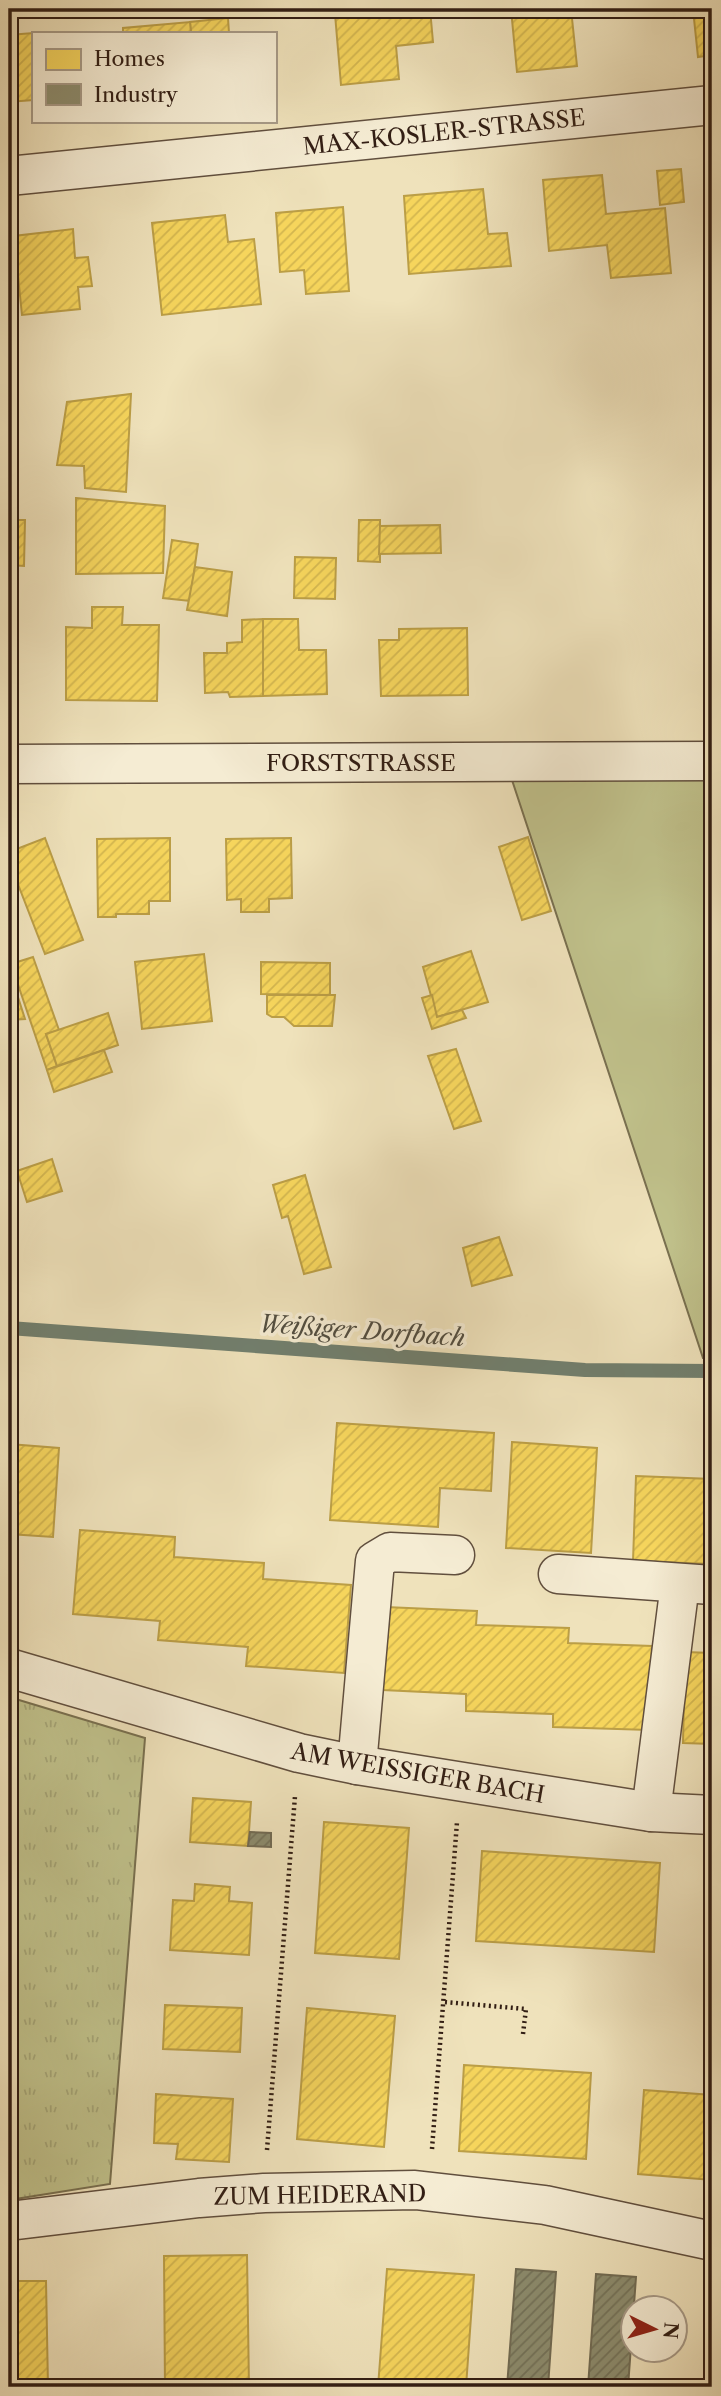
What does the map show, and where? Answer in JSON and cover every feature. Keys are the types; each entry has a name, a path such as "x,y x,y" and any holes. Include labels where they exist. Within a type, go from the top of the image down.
{"street":[{"name":"MAX-KOSLER-STRASSE","path":"9,176 712,105"},
{"name":"FORSTSTRASSE","path":"9,764 712,761"},
{"path":"357,1765 375,1561 390,1552 455,1555"},
{"path":"558,1574 696,1585 651,1812"},
{"name":"AM WEISSIGER BACH","path":"9,1668 299,1753 357,1765 651,1812 712,1815"},
{"name":"ZUM HEIDERAND","path":"9,2221 200,2197 415,2190 545,2205 712,2241"}],"path":[{"path":"264,2193 299,1753"},
{"path":"429,2191 460,1782"},
{"path":"445,2002 526,2008 523,2034"}],"green space":[{"path":"512,780 712,780 712,1358 703,1358"},
{"path":"9,1697 145,1738 110,2184 9,2200"}],"building: Homes":[{"path":"387,9 430,9 433,42 396,46 399,79 341,85 335,14"},
{"path":"511,9 571,9 577,66 517,72"},
{"path":"693,9 712,9 712,55 698,57"},
{"path":"228,18 229,32 191,32 190,22"},
{"path":"190,22 191,32 123,32 123,28"},
{"path":"32,33 32,100 9,102 9,35"},
{"path":"681,169 684,202 660,205 657,171"},
{"path":"602,175 606,214 665,208 671,273 611,278 607,245 549,251 543,180"},
{"path":"483,189 488,234 507,233 511,266 409,274 404,196"},
{"path":"343,207 349,291 306,294 304,270 280,272 276,213"},
{"path":"225,215 228,242 254,239 261,304 162,315 152,223"},
{"path":"73,229 75,258 88,257 92,286 78,287 80,309 22,315 14,236"},
{"path":"131,394 126,492 85,488 84,466 57,465 67,402"},
{"path":"76,498 165,506 163,573 76,574"},
{"path":"9,520 25,520 24,566 9,565"},
{"path":"359,520 380,520 380,562 358,561"},
{"path":"440,525 441,553 379,554 380,526"},
{"path":"172,540 198,544 190,601 163,598"},
{"path":"295,557 336,558 335,599 294,598"},
{"path":"195,567 232,572 227,616 187,610"},
{"path":"92,607 123,607 122,625 159,625 157,701 66,700 66,627 92,628"},
{"path":"263,619 298,619 299,650 326,650 327,694 263,696"},
{"path":"263,619 263,696 230,697 228,692 205,693 204,653 227,653 227,643 242,642 242,620"},
{"path":"467,628 468,695 381,696 379,640 399,640 399,629"},
{"path":"528,837 551,911 522,920 499,847"},
{"path":"45,838 83,940 45,954 9,861 9,852"},
{"path":"170,838 170,901 149,901 149,914 98,917 97,839"},
{"path":"291,838 292,898 269,899 269,912 241,912 241,899 227,900 226,839"},
{"path":"471,951 488,1002 437,1017 423,967"},
{"path":"204,954 212,1021 142,1029 135,962"},
{"path":"33,957 59,1030 46,1034 57,1066 47,1070 11,964"},
{"path":"261,962 330,963 330,995 261,994"},
{"path":"9,969 25,1019 9,1020"},
{"path":"267,995 335,995 332,1026 294,1026 284,1017 272,1017 267,1014"},
{"path":"432,995 437,1017 462,1010 466,1018 432,1029 422,998"},
{"path":"108,1013 118,1045 57,1066 46,1034"},
{"path":"456,1049 481,1121 454,1129 428,1056"},
{"path":"104,1050 112,1072 54,1092 47,1070"},
{"path":"52,1159 62,1191 27,1202 17,1171"},
{"path":"305,1175 331,1267 304,1274 288,1216 282,1218 273,1185"},
{"path":"499,1237 512,1275 472,1286 463,1248"},
{"path":"337,1423 494,1433 491,1491 440,1488 438,1527 330,1520"},
{"path":"512,1442 597,1448 591,1553 506,1548"},
{"path":"9,1444 59,1448 53,1537 9,1534"},
{"path":"636,1476 712,1479 712,1564 633,1561"},
{"path":"80,1530 175,1537 174,1557 264,1563 263,1579 351,1585 344,1673 246,1666 248,1647 158,1640 160,1621 73,1614"},
{"path":"385,1607 477,1611 476,1625 569,1628 568,1643 652,1646 649,1730 553,1727 553,1714 466,1711 466,1694 383,1690"},
{"path":"685,1652 712,1653 712,1744 683,1743"},
{"path":"193,1798 251,1802 248,1846 190,1842"},
{"path":"324,1822 409,1828 399,1959 315,1953"},
{"path":"482,1851 660,1863 654,1952 476,1941"},
{"path":"195,1884 230,1887 229,1901 252,1903 249,1955 170,1950 173,1900 194,1901"},
{"path":"165,2005 242,2008 240,2052 163,2049"},
{"path":"307,2008 395,2016 384,2147 297,2139"},
{"path":"464,2065 591,2073 586,2159 459,2151"},
{"path":"644,2090 712,2095 712,2180 638,2174"},
{"path":"156,2094 233,2099 229,2162 176,2159 178,2144 154,2143"},
{"path":"247,2255 249,2387 165,2387 164,2256"},
{"path":"387,2269 474,2275 466,2387 378,2387"},
{"path":"9,2281 46,2281 48,2387 9,2387"}],"building: Industry":[{"path":"250,1832 271,1833 271,1847 248,1846"},
{"path":"516,2269 556,2272 548,2387 507,2387"},
{"path":"596,2274 636,2277 635,2294 620,2294 620,2364 630,2364 628,2387 588,2387"}],"waterway":[{"name":"Weißiger Dorfbach","path":"9,1328 585,1370 712,1371"}]}
